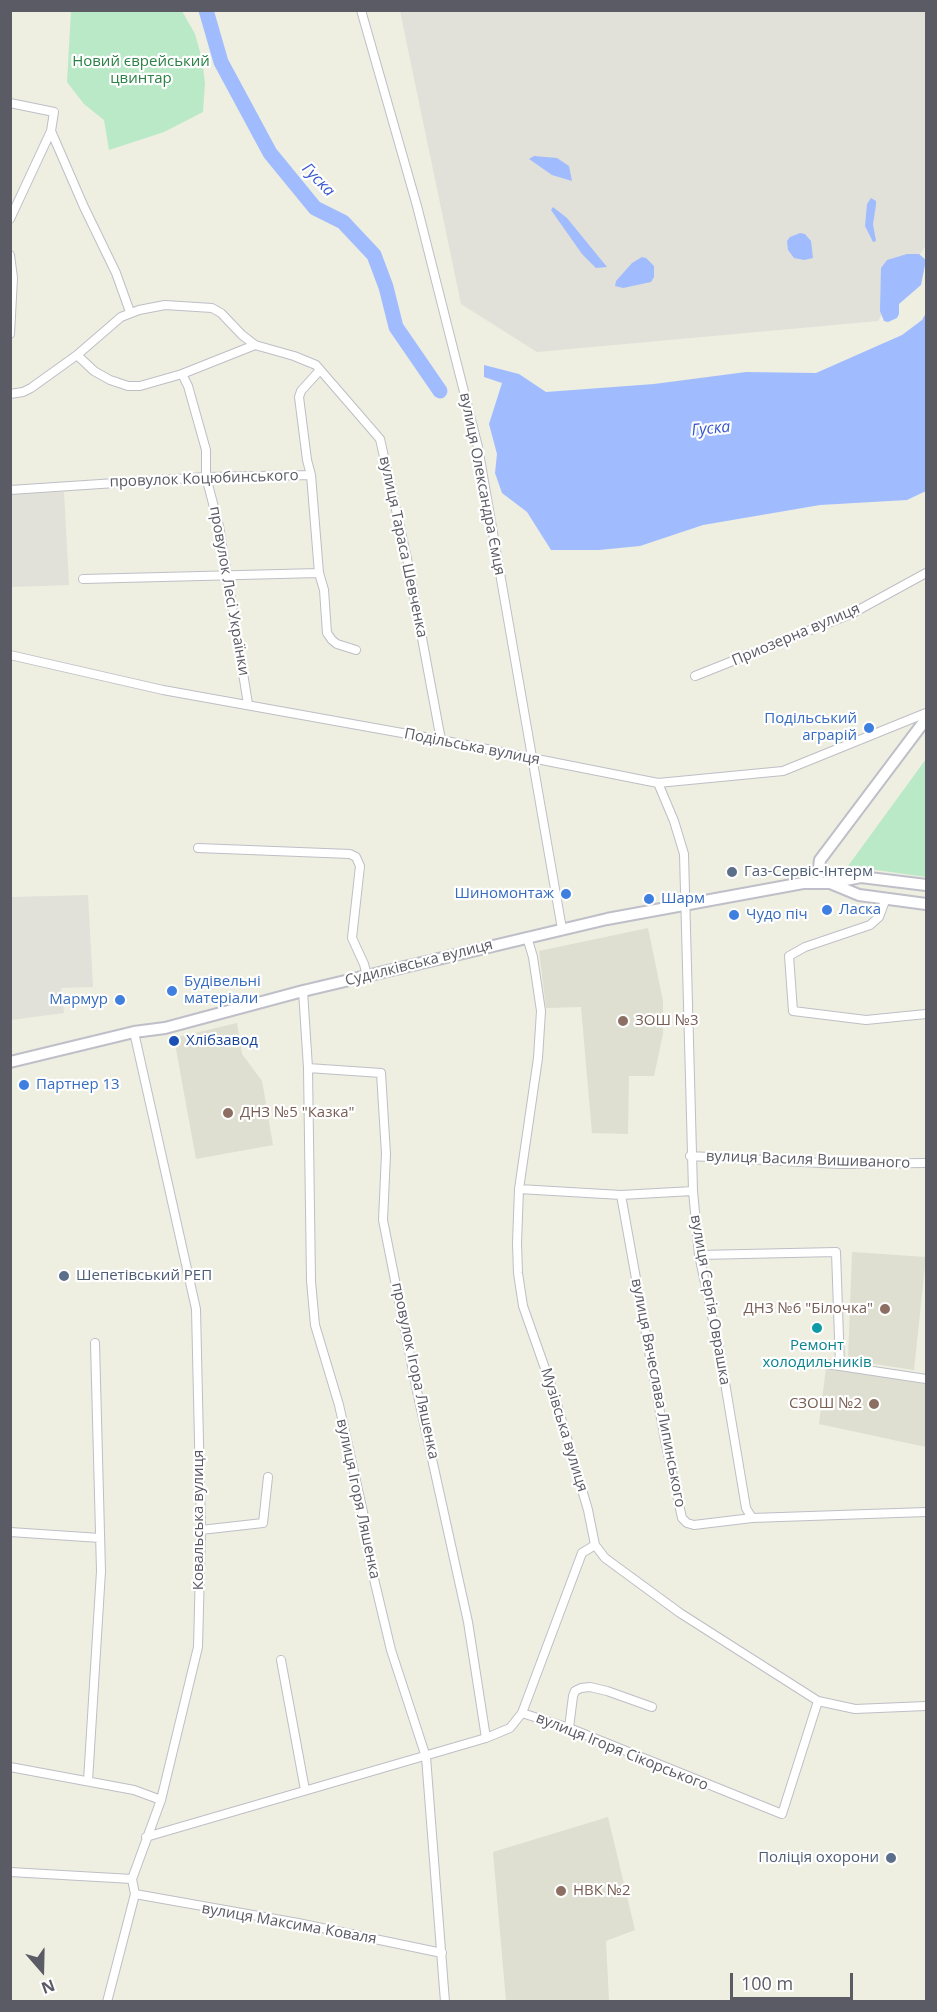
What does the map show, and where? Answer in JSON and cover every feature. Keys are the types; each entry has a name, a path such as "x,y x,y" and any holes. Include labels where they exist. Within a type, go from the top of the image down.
{"main road":[{"path":"817,883 820,860 927,719"},
{"name":"Судилківська вулиця","path":"10,1062 134,1032 165,1028 303,991 562,929 803,883 830,883 861,877 927,885"},
{"name":"Судилківська вулиця","path":"830,883 859,895 927,904"}],"street":[{"name":"вулиця Олександра Ємця","path":"361,10 417,206 478,447 562,929"},
{"path":"10,103 54,112 51,131 10,219"},
{"path":"10,394 31,388 77,355 113,322 130,312 112,263 84,207 51,131"},
{"path":"10,255 12,278 10,334"},
{"name":"вулиця Тараса Шевченка","path":"130,312 165,305 212,308 221,313 255,345 316,365 380,439 408,563 441,740"},
{"path":"77,355 94,371 128,386 149,385 255,345"},
{"path":"311,475 299,397 301,391 320,370"},
{"name":"провулок Лесі Українки","path":"182,374 188,386 206,450 206,477 219,526 248,704"},
{"name":"провулок Коцюбинського","path":"10,490 206,477 311,475 319,573 324,590 329,637 337,644 356,650"},
{"path":"83,579 319,573"},
{"name":"Приозерна вулиця","path":"695,676 853,613 927,573"},
{"name":"Подільська вулиця","path":"10,655 164,690 441,740 658,783 783,771 927,713"},
{"name":"вулиця Сергія Оврашка","path":"658,783 674,821 684,854 687,905 690,1156 699,1255 720,1353 746,1508 752,1518"},
{"path":"198,848 350,854 356,857 360,866 352,938 367,976"},
{"path":"886,898 879,916 870,925 805,946 789,956 793,1011 866,1020 927,1014"},
{"name":"Музівська вулиця","path":"527,938 541,1011 538,1058 519,1189 517,1256 523,1306 554,1394 588,1510 595,1545"},
{"name":"вулиця Ігоря Ляшенка","path":"303,991 308,1068 311,1281 315,1325 339,1405 363,1512 369,1558 391,1650 426,1757 445,2001"},
{"name":"Ковальська вулиця","path":"107,2001 135,1894 132,1879 161,1800 198,1647 201,1530 196,1309 134,1032"},
{"name":"провулок Ігора Ляшенка","path":"308,1068 381,1073 386,1154 383,1220 417,1391 468,1622 486,1738"},
{"name":"вулиця Василя Вишиваного","path":"690,1156 840,1164 927,1163"},
{"path":"519,1189 621,1195 693,1191"},
{"name":"вулиця Вячеслава Липинського","path":"621,1195 665,1440 682,1518 687,1524 694,1525 752,1518"},
{"path":"699,1255 836,1252 840,1366"},
{"path":"88,1781 101,1571 95,1343"},
{"path":"812,1362 927,1379"},
{"path":"201,1530 263,1523 268,1477"},
{"path":"752,1518 927,1512"},
{"path":"10,1532 100,1538"},
{"path":"522,1713 582,1553 595,1545 605,1558 680,1613 818,1701 855,1709 927,1706"},
{"path":"281,1660 305,1790"},
{"path":"569,1728 573,1696 575,1691 581,1688 606,1690 652,1707"},
{"name":"вулиця Ігоря Сікорського","path":"146,1837 486,1738 510,1728 522,1713 569,1728 782,1814 818,1701"},
{"path":"10,1767 134,1790 161,1800"},
{"path":"10,1872 132,1879"},
{"name":"вулиця Максима Коваля","path":"135,1894 298,1923 442,1953"}],"shaded area":[{"path":"400,11 926,11 926,245 878,321 537,352 461,304"},
{"path":"64,492 69,585 11,587 10,493"},
{"path":"88,895 93,987 61,988 64,1013 11,1020 11,897"},
{"name":"ЗОШ №3","path":"648,928 663,1001 663,1034 654,1076 629,1076 628,1134 592,1133 581,1007 546,1008 539,951"},
{"name":"ДНЗ №5 \"Казка\"","path":"237,1023 242,1054 262,1081 273,1145 196,1159 174,1038"},
{"name":"ДНЗ №6 \"Білочка\"","path":"852,1252 926,1257 914,1370 848,1360"},
{"name":"СЗОШ №2","path":"826,1368 926,1384 926,1447 819,1424"},
{"name":"НВК №2","path":"608,1817 635,1930 606,1941 609,2001 506,2001 493,1852"}],"green space":[{"name":"Новий єврейський цвинтар","path":"71,11 182,11 195,34 202,59 205,83 203,112 164,132 109,150 104,120 84,104 67,82"},
{"path":"926,759 926,877 848,866"}],"water":[{"path":"534,156 557,158 569,166 572,181 552,175 529,159"},
{"path":"871,198 876,201 873,224 876,241 873,242 865,226 867,204"},
{"path":"553,207 567,218 607,267 596,268 582,254 551,210"},
{"path":"800,233 805,234 811,241 813,258 804,260 794,258 788,250 787,241 790,237"},
{"path":"907,254 919,254 926,260 921,285 899,304 897,318 888,322 884,321 880,311 881,268 887,260"},
{"path":"642,257 654,266 654,277 651,282 623,288 615,286 616,281 632,263"},
{"path":"926,313 926,491 907,500 820,505 703,525 640,546 599,550 551,550 527,512 502,493 495,473 497,454 489,424 502,383 484,377 484,365 519,374 546,392 654,384 746,372 816,373 902,335 922,320"}],"waterway":[{"name":"Гуска","path":"206,10 221,62 270,153 315,208 343,222 374,255 386,287 396,327 440,391"}],"place":[{"name":"Подільський аграрій","path":"869,728"},
{"name":"Газ-Сервіс-Інтерм","path":"732,872"},
{"name":"Шиномонтаж","path":"566,894"},
{"name":"Шарм","path":"649,899"},
{"name":"Ласка","path":"827,910"},
{"name":"Чудо піч","path":"734,915"},
{"name":"Будівельні матеріали","path":"172,991"},
{"name":"Мармур","path":"120,1000"},
{"name":"ЗОШ №3","path":"623,1021"},
{"name":"Хлібзавод","path":"174,1041"},
{"name":"Партнер 13","path":"24,1085"},
{"name":"ДНЗ №5 \"Казка\"","path":"228,1113"},
{"name":"Шепетівський РЕП","path":"64,1276"},
{"name":"ДНЗ №6 \"Білочка\"","path":"885,1309"},
{"name":"Ремонт холодильників","path":"817,1328"},
{"name":"СЗОШ №2","path":"874,1404"},
{"name":"Поліція охорони","path":"891,1858"},
{"name":"НВК №2","path":"561,1891"}]}
